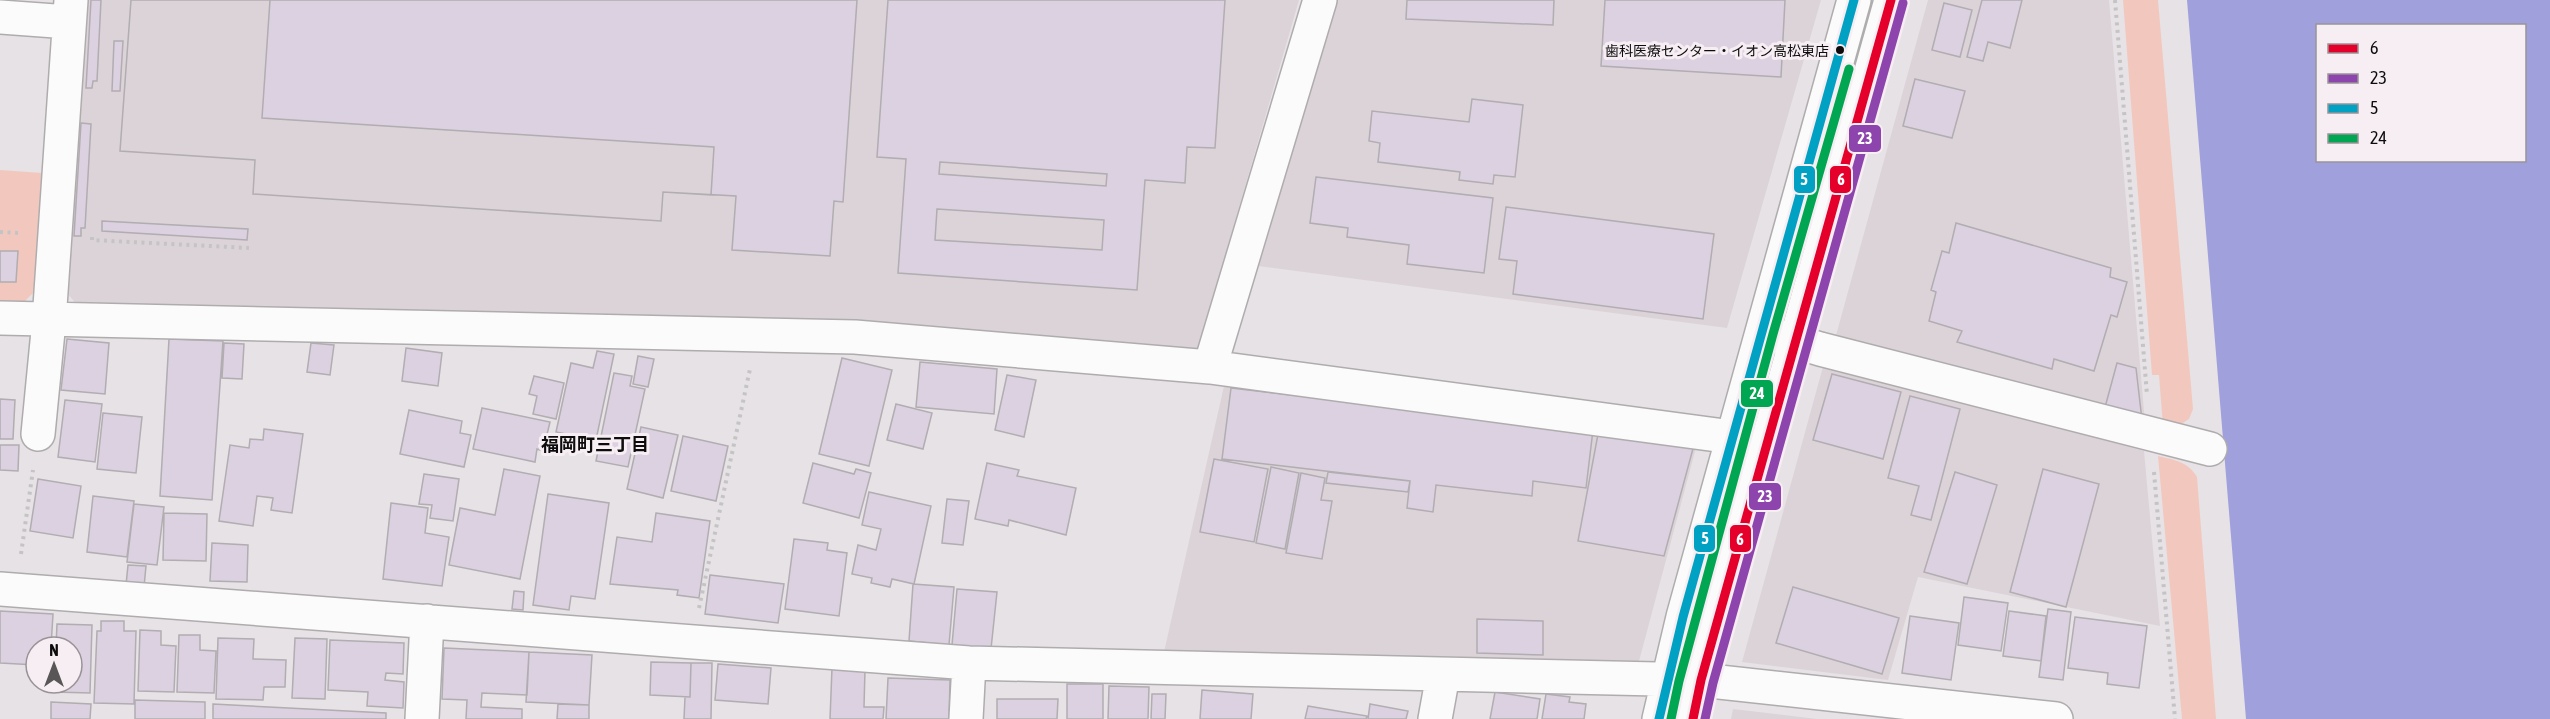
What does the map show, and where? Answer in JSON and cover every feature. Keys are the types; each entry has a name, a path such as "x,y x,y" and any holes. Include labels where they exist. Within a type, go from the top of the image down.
{"street":[{"path":"1210,367 1320,0"},
{"path":"1659,719 1667,678 1732,437 1854,0"},
{"path":"1693,719 1701,680 1891,0"},
{"path":"0,16 70,11 49,321 38,434"},
{"path":"0,318 49,321 855,337 1210,367 1732,437"},
{"path":"1761,331 2210,449"},
{"path":"8,590 969,663 1701,680 2055,719"},
{"path":"422,719 427,621"},
{"path":"966,719 969,663"},
{"path":"1435,719 1443,675"}],"path":[{"path":"2115,0 2175,719"},
{"path":"93,229 92,240 249,248"},
{"path":"693,641 758,335"},
{"path":"8,590 38,434"}],"shaded area":[{"path":"87,0 1299,0 1197,353 79,307 66,292"},
{"path":"1333,0 1821,0 1727,328 1258,266"},
{"path":"1928,0 2109,0 2145,423 1835,339"},
{"path":"2123,0 2158,0 2193,409 2189,419 2175,428 2163,426 2159,375 2152,375"},
{"path":"0,170 42,173 35,291 18,308 0,307"},
{"path":"1824,363 2144,451 2160,626 1918,577 1888,680 1742,662"},
{"path":"1224,386 1697,444 1638,665 1164,652"},
{"path":"2158,456 2185,465 2197,477 2216,719 2182,719"},
{"path":"1733,709 1817,719 1731,719"}],"water":[{"path":"2187,0 2550,0 2550,719 2246,719"}],"building":[{"path":"91,0 101,0 97,81 93,81 92,88 86,88"},
{"path":"131,0 857,0 843,202 834,201 830,256 732,250 736,196 663,192 661,221 253,194 255,160 120,151"},
{"path":"131,0 270,0 262,118 714,147 711,195 663,192 661,221 253,194 255,160 120,151"},
{"path":"888,0 1225,0 1215,148 1187,147 1185,183 1145,180 1137,290 898,273 906,159 877,157","holes":["940,162 1107,174 1106,186 939,174","937,209 1104,220 1102,250 935,240"]},
{"path":"1407,0 1554,0 1553,25 1406,19"},
{"path":"1605,0 1785,0 1781,77 1601,66"},
{"path":"1982,0 2022,0 2010,48 1988,42 1983,61 1967,57"},
{"path":"1944,3 1972,10 1960,57 1932,50"},
{"path":"114,41 123,41 120,91 112,91"},
{"path":"1915,79 1965,91 1952,138 1903,126"},
{"path":"1472,99 1523,105 1515,177 1494,175 1493,184 1459,180 1460,172 1378,162 1380,143 1369,141 1372,111 1469,122"},
{"path":"81,123 91,124 85,228 81,228 81,236 74,236"},
{"path":"1316,177 1493,198 1484,273 1407,264 1409,245 1347,237 1348,228 1310,223"},
{"path":"1506,207 1714,234 1703,319 1513,294 1517,261 1499,259"},
{"path":"102,221 248,229 247,240 102,231"},
{"path":"1956,223 2111,268 2110,277 2127,282 2117,317 2111,315 2094,371 2054,359 2052,369 1957,342 1962,331 1929,321 1936,292 1931,290 1942,251 1949,253"},
{"path":"0,251 18,251 16,282 0,282"},
{"path":"67,339 109,343 105,394 61,390"},
{"path":"169,339 223,341 212,500 160,496"},
{"path":"224,343 244,344 242,379 222,378"},
{"path":"311,343 334,345 330,375 307,372"},
{"path":"406,348 442,353 438,386 402,381"},
{"path":"597,351 614,354 596,440 556,432 571,363 593,368"},
{"path":"638,356 654,359 648,387 633,384"},
{"path":"842,358 892,370 869,466 819,454"},
{"path":"920,362 997,369 994,414 916,407"},
{"path":"2117,363 2136,368 2142,420 2104,411"},
{"path":"614,373 632,376 630,386 645,389 628,467 596,461"},
{"path":"1832,374 1901,392 1883,459 1813,440"},
{"path":"1007,375 1036,380 1024,437 995,430"},
{"path":"534,376 564,383 556,419 533,414 537,396 529,394"},
{"path":"1231,388 1593,430 1586,488 1533,481 1532,496 1436,485 1433,512 1407,508 1410,481 1222,459"},
{"path":"1910,396 1960,409 1931,520 1911,515 1919,486 1888,478"},
{"path":"0,399 15,400 13,439 0,439"},
{"path":"65,400 102,404 95,462 58,457"},
{"path":"896,404 932,413 923,449 887,440"},
{"path":"482,408 550,422 543,451 537,449 535,462 473,449"},
{"path":"409,410 462,421 460,433 471,435 464,467 400,454"},
{"path":"103,413 142,417 136,473 97,469"},
{"path":"641,427 678,435 663,498 627,489"},
{"path":"264,429 303,434 292,513 271,510 273,498 257,496 253,526 219,521 230,445 249,448 250,439 263,440"},
{"path":"1598,434 1694,445 1664,556 1578,541"},
{"path":"683,436 728,446 716,501 671,491"},
{"path":"0,445 19,445 18,471 0,470"},
{"path":"1214,459 1268,469 1254,542 1200,532"},
{"path":"813,463 854,474 856,469 871,473 859,518 803,503"},
{"path":"987,463 1019,470 1017,476 1076,488 1066,535 1009,520 1008,526 975,519"},
{"path":"1271,467 1299,473 1285,549 1256,543"},
{"path":"504,469 540,476 520,579 449,565 460,508 495,515"},
{"path":"2043,469 2099,484 2066,607 2010,592"},
{"path":"1328,472 1410,481 1408,492 1326,483"},
{"path":"1955,472 1997,485 1967,584 1924,572"},
{"path":"1301,473 1325,478 1321,500 1332,501 1322,559 1286,553"},
{"path":"424,474 459,479 453,521 430,518 432,505 419,504"},
{"path":"38,479 81,486 73,538 30,531"},
{"path":"869,492 931,506 914,584 892,579 890,587 871,583 872,578 852,574 858,545 876,550 881,529 862,525"},
{"path":"548,494 609,503 595,599 571,596 569,610 533,605"},
{"path":"93,496 134,501 127,557 87,552"},
{"path":"947,499 969,501 963,545 942,543"},
{"path":"391,503 428,508 425,533 449,537 442,586 383,579"},
{"path":"134,504 164,507 157,565 127,562"},
{"path":"164,513 207,514 206,561 163,560"},
{"path":"656,513 710,521 699,598 677,595 678,590 610,584 617,537 652,542"},
{"path":"794,539 828,543 827,550 847,553 839,616 785,609"},
{"path":"212,543 248,545 247,582 210,581"},
{"path":"128,565 146,566 144,587 126,585"},
{"path":"710,575 784,584 778,623 705,614"},
{"path":"913,584 954,587 949,645 909,641"},
{"path":"1793,587 1899,618 1882,674 1776,643"},
{"path":"957,589 997,592 991,649 952,645"},
{"path":"514,591 524,592 523,610 512,609"},
{"path":"1964,597 2008,603 2001,651 1958,645"},
{"path":"2048,609 2071,612 2063,680 2039,677"},
{"path":"0,611 53,614 52,635 24,635 24,664 0,663"},
{"path":"2009,611 2046,616 2041,661 2003,656"},
{"path":"1910,616 1959,623 1951,680 1902,673"},
{"path":"2075,617 2147,626 2139,688 2107,684 2108,673 2068,668"},
{"path":"1477,619 1543,621 1543,655 1477,653"},
{"path":"101,621 124,621 124,631 136,631 134,704 94,703 97,631 101,631"},
{"path":"57,624 92,625 90,693 84,693 84,635 57,635"},
{"path":"140,630 161,631 161,645 176,646 174,692 138,691"},
{"path":"179,635 200,635 200,650 216,651 214,693 177,692"},
{"path":"218,638 254,639 253,659 286,660 285,687 264,687 263,700 216,699"},
{"path":"295,638 327,639 325,699 292,698"},
{"path":"330,640 404,643 403,674 386,673 385,680 404,682 403,708 367,706 368,692 328,690"},
{"path":"444,648 529,652 527,695 482,693 481,707 522,709 522,719 466,719 467,700 442,699"},
{"path":"529,652 592,655 589,705 526,702"},
{"path":"651,662 691,663 690,697 650,695"},
{"path":"691,663 712,663 711,719 684,719 685,697 690,697"},
{"path":"718,664 771,668 768,704 715,700"},
{"path":"832,668 865,670 864,707 884,707 883,719 830,719"},
{"path":"888,678 950,680 949,719 886,719"},
{"path":"1067,684 1103,684 1103,719 1067,719"},
{"path":"1109,686 1149,687 1148,719 1108,719"},
{"path":"1202,690 1253,694 1251,719 1200,719"},
{"path":"1495,692 1540,699 1537,719 1490,719"},
{"path":"1152,694 1166,694 1165,719 1151,719"},
{"path":"1546,694 1570,697 1569,702 1586,704 1584,719 1542,719"},
{"path":"997,699 1058,699 1057,719 997,719"},
{"path":"135,700 205,702 205,719 135,719"},
{"path":"51,702 91,704 90,719 51,719"},
{"path":"213,704 386,713 386,719 213,719"},
{"path":"558,704 589,705 589,719 557,719"},
{"path":"1370,704 1408,711 1406,719 1368,719"},
{"path":"1308,706 1367,716 1366,719 1305,719"}],"transit line":[{"name":"5","path":"1659,719 1683,617 1854,0"},
{"name":"6","path":"1693,719 1701,680 1891,0"},
{"name":"23","path":"1705,719 1713,683 1903,3"},
{"name":"24","path":"1671,719 1679,681 1773,334 1849,69"}],"place":[{"name":"歯科医療センター・イオン高松東店","path":"1840,50"}],"district":[{"name":"福岡町三丁目","path":"595,445"}]}
